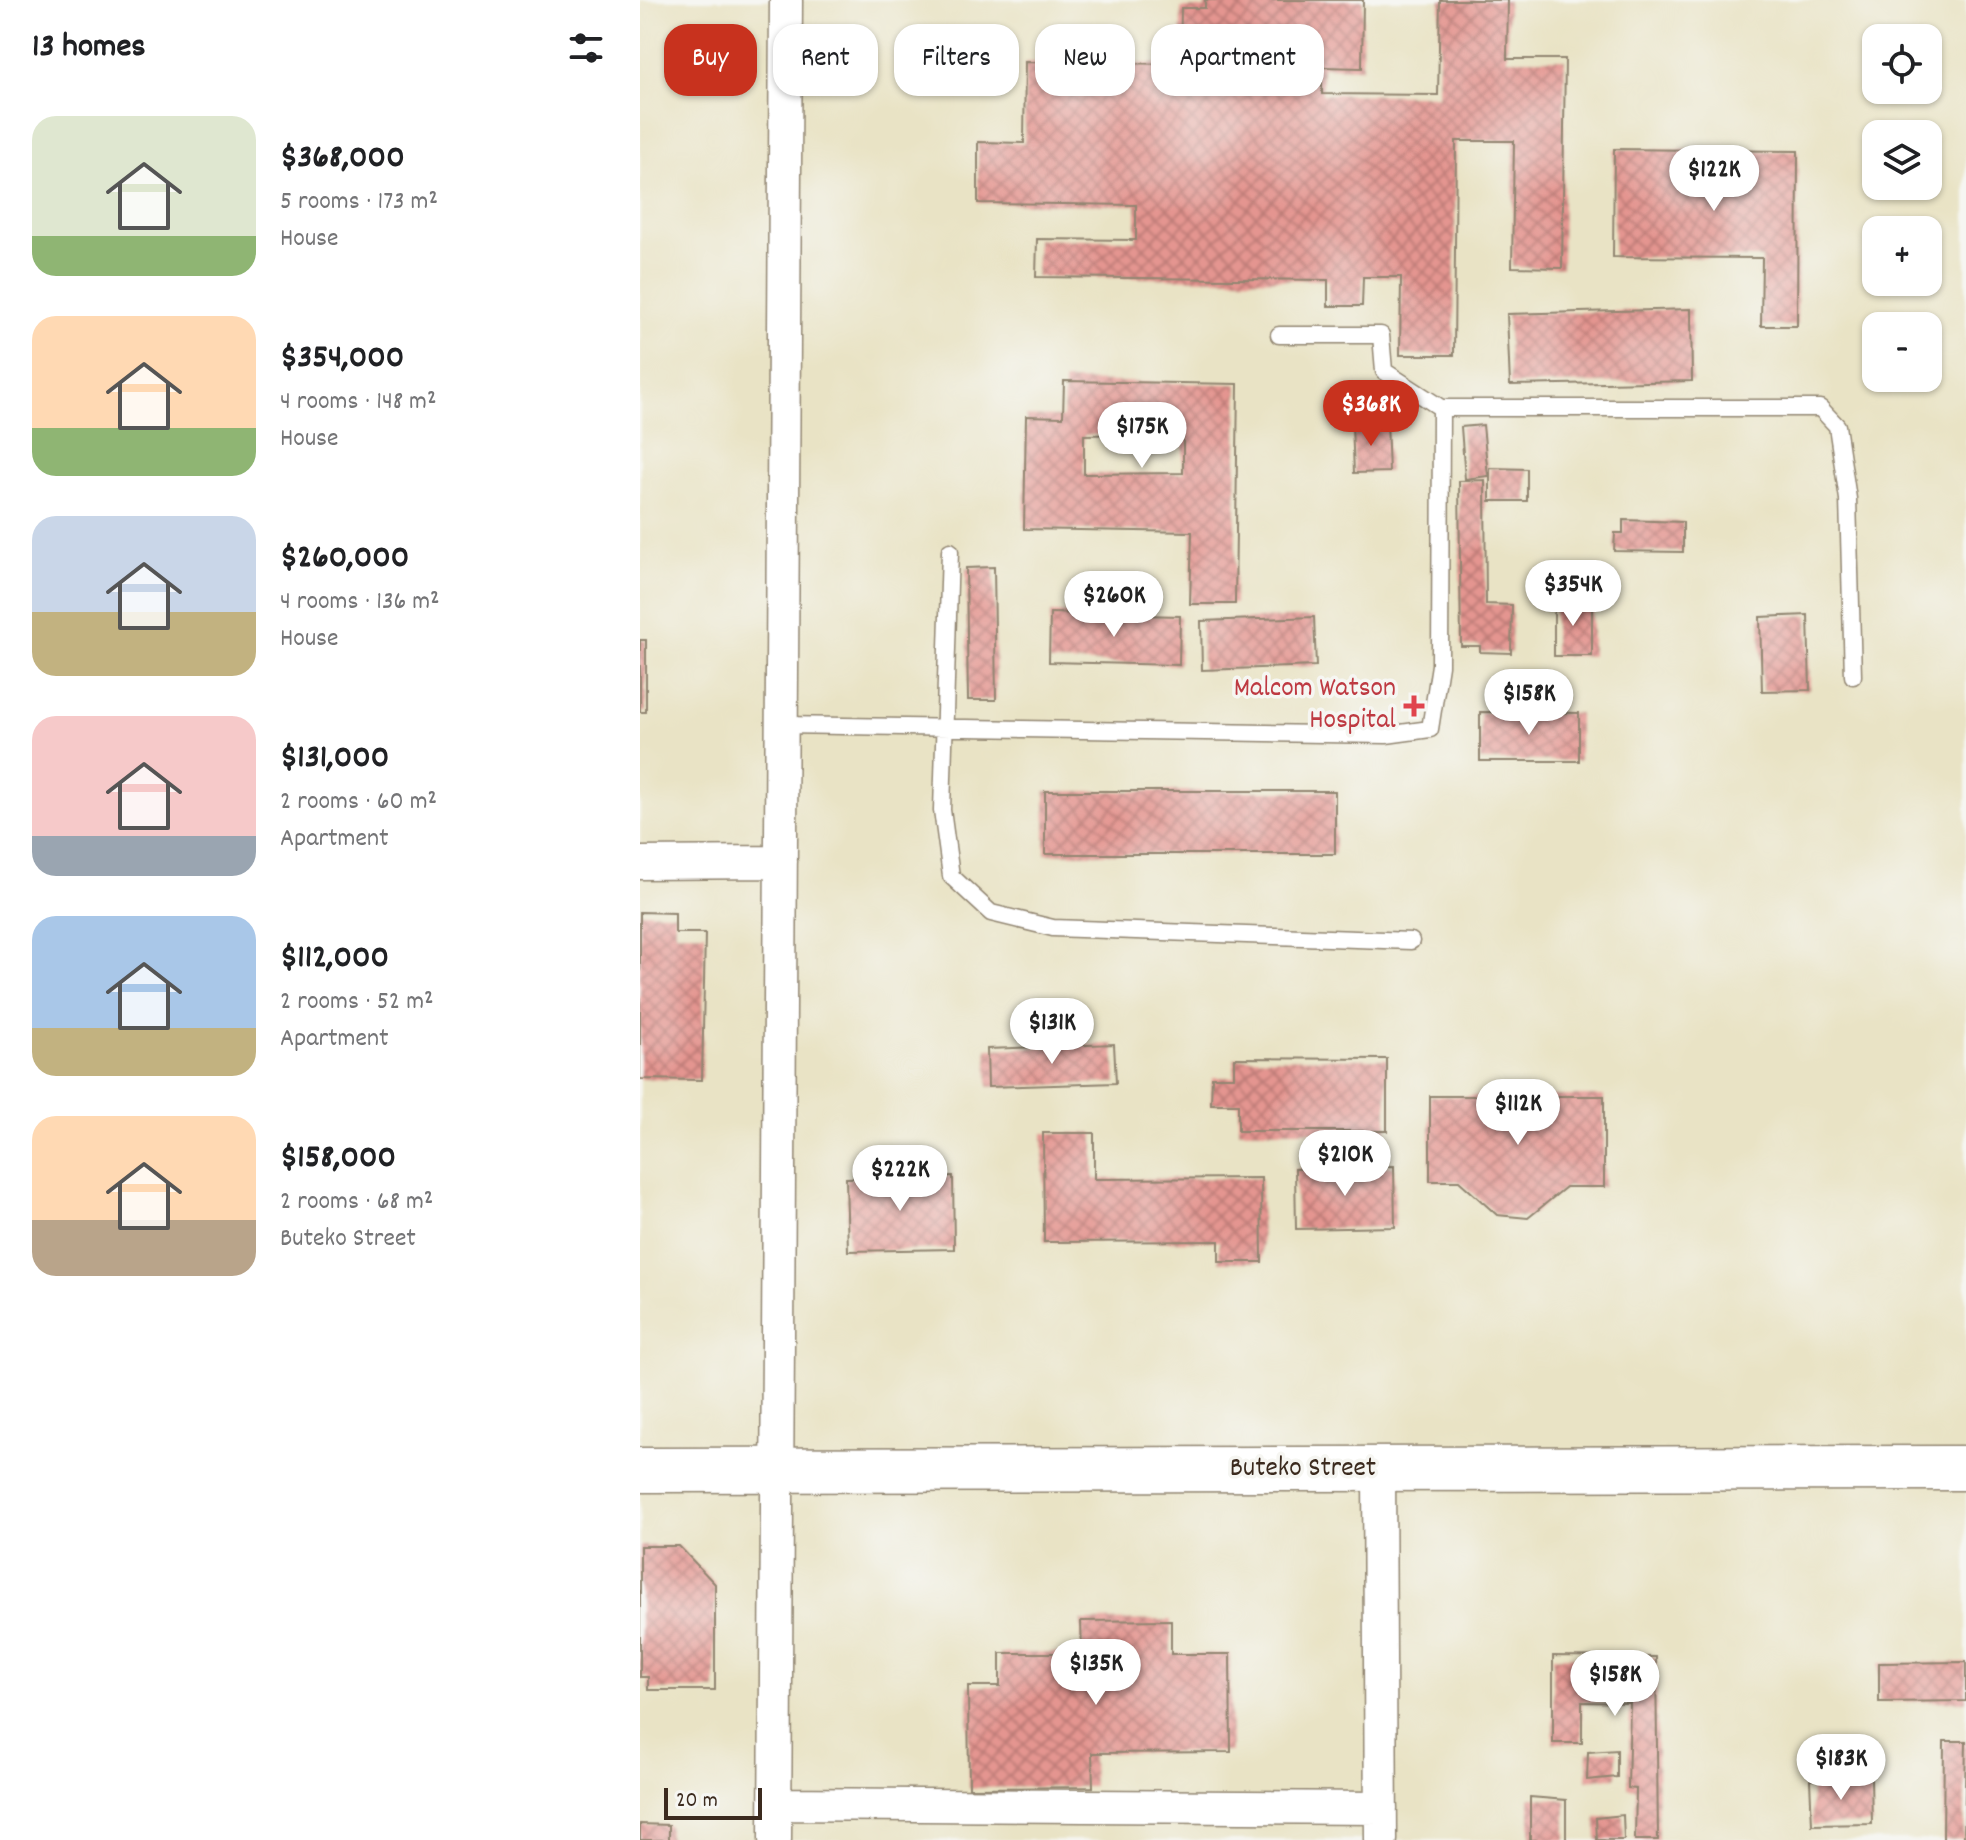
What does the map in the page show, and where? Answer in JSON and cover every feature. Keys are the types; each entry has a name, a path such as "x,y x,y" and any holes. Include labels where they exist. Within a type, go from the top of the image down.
{"street":[{"path":"775,1840 786,0"},
{"path":"640,863 781,862"},
{"name":"Buteko Street","path":"640,1470 777,1467 1379,1470 1966,1468"},
{"path":"1379,1470 1381,1840"},
{"path":"776,1804 1381,1808"}],"lane":[{"path":"1279,335 1381,335 1384,371 1441,408 1820,408 1837,426 1848,499 1853,676"},
{"path":"782,725 1386,735 1430,729 1440,665 1441,408"},
{"path":"950,551 942,810 951,876 991,913 1053,928 1411,941"}],"building":[{"path":"1205,0 1363,0 1362,68 1324,67 1324,24 1181,24 1181,8 1205,8"},
{"path":"1440,0 1508,0 1507,59 1565,59 1562,268 1512,267 1514,141 1456,141 1454,355 1400,355 1401,277 1363,277 1362,306 1328,306 1328,280 1036,277 1037,239 1136,240 1136,205 978,203 978,142 1024,143 1025,62 1035,62 1035,96 1135,96 1135,63 1151,64 1151,96 1438,95"},
{"path":"1614,149 1798,151 1797,326 1761,326 1762,258 1613,257"},
{"path":"1691,309 1692,381 1510,385 1507,314"},
{"path":"1064,381 1238,384 1235,604 1190,604 1192,532 1024,529 1026,416 1063,417","holes":["1183,433 1183,473 1084,474 1084,435"]},
{"path":"1387,422 1389,472 1354,473 1352,424"},
{"path":"1483,425 1488,476 1465,479 1461,427"},
{"path":"1490,468 1527,469 1527,501 1490,501"},
{"path":"1485,480 1486,604 1512,605 1511,653 1480,652 1480,646 1461,646 1459,481"},
{"path":"1623,520 1683,522 1683,552 1614,551 1615,533 1623,533"},
{"path":"994,567 996,700 968,700 966,568"},
{"path":"1554,600 1592,600 1592,656 1554,656"},
{"path":"1050,613 1180,616 1179,665 1049,662"},
{"path":"1808,615 1810,690 1762,691 1760,617"},
{"path":"1314,617 1316,666 1202,670 1201,621"},
{"path":"640,640 646,640 646,712 640,712"},
{"path":"1480,712 1579,713 1579,761 1480,761"},
{"path":"1045,791 1335,791 1335,854 1045,854"},
{"path":"640,912 675,913 675,933 705,933 702,1080 640,1079"},
{"path":"1114,1044 1116,1083 988,1087 987,1049"},
{"path":"1234,1058 1387,1059 1387,1131 1238,1131 1238,1104 1211,1104 1212,1077 1234,1077"},
{"path":"1430,1096 1604,1096 1604,1187 1566,1187 1528,1218 1497,1215 1459,1181 1430,1181"},
{"path":"1043,1133 1094,1133 1094,1179 1261,1178 1262,1262 1219,1262 1219,1241 1044,1242"},
{"path":"1394,1166 1395,1227 1296,1229 1295,1169"},
{"path":"953,1176 954,1249 848,1251 846,1178"},
{"path":"640,1546 679,1546 715,1584 715,1690 648,1690 648,1677 640,1677"},
{"path":"1171,1620 1171,1654 1230,1654 1231,1752 1092,1753 1093,1787 969,1788 968,1686 1000,1686 1000,1653 1082,1653 1081,1621"},
{"path":"1553,1656 1656,1657 1658,1840 1635,1840 1636,1789 1628,1788 1630,1703 1582,1702 1582,1743 1553,1743"},
{"path":"1966,1662 1966,1701 1879,1702 1879,1663"},
{"path":"1944,1741 1966,1741 1964,1839 1943,1840"},
{"path":"1617,1750 1617,1777 1587,1780 1588,1752"},
{"path":"1871,1778 1872,1824 1812,1825 1810,1780"},
{"path":"1530,1797 1566,1800 1566,1840 1530,1840"},
{"path":"1623,1815 1624,1840 1597,1840 1596,1818"},
{"path":"640,1824 669,1825 669,1840 640,1840"}],"place":[{"name":"Malcom Watson Hospital","path":"1414,706"}]}
